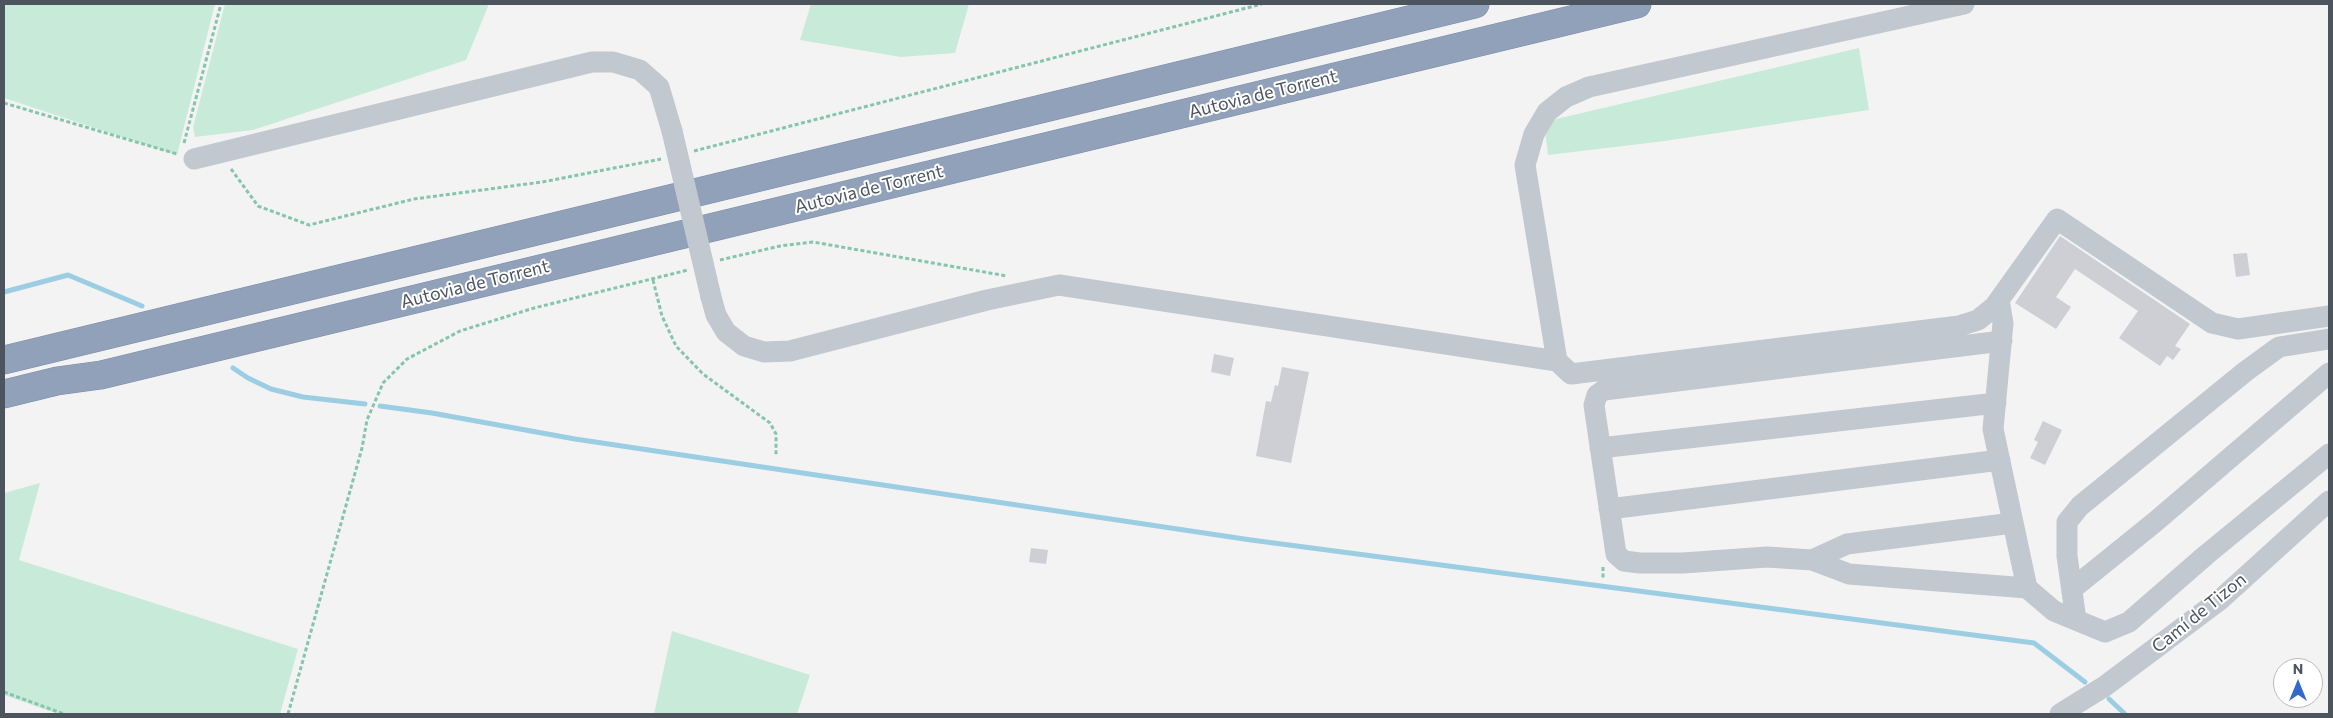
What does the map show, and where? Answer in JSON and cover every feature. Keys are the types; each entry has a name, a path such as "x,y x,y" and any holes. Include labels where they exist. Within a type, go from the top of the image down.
{"highway":[{"path":"4,360 1474,4"},
{"name":"Autovia de Torrent","path":"101,375 1637,4"},
{"path":"4,394 57,381 101,375"},
{"path":"4,407 60,394 101,375"}],"street":[{"path":"1557,361 1525,165 1534,134 1547,112 1566,97 1588,87 1964,4"},
{"path":"187,157 592,62 613,62 640,70 659,88 672,131 716,315 726,332 744,346 764,352 790,351 987,300 1059,286 1557,361 1571,374 1959,326 1978,320 1994,307 2057,219 2212,323 2238,330 2329,316"},
{"path":"1999,300 2004,323 1993,429 2027,588"},
{"path":"2076,620 2067,556 2067,522 2080,506 2278,347 2329,339"},
{"path":"2002,341 1604,390 1597,395 1594,406 1616,554 1624,561 1640,563 1683,563 1767,557 1812,560 1849,574 2027,588 2054,611 2105,632 2129,622 2206,555 2329,454"},
{"path":"2072,589 2163,516 2329,373"},
{"path":"1600,448 1996,403"},
{"path":"1609,509 2000,460"},
{"name":"Camí de Tizon","path":"2060,714 2105,686 2221,599 2329,501"},
{"path":"1812,560 1847,544 2013,523"}],"path":[{"path":"187,157 221,4"},
{"path":"691,152 1262,4"},
{"path":"4,103 232,170 258,206 310,225 414,199 542,182 663,159"},
{"path":"717,261 780,246 813,242 1010,277"},
{"path":"288,714 362,448 367,420 383,383 407,359 460,331 534,308 653,280 689,269"},
{"path":"653,280 662,316 676,346 702,374 770,424 776,434 776,455"},
{"path":"4,692 64,714"}],"green space":[{"path":"4,4 215,4 177,155 4,98"},
{"path":"225,4 489,4 466,60 253,130 195,137 193,127"},
{"path":"811,4 969,4 955,53 901,57 800,40"},
{"path":"1859,48 1869,110 1665,141 1548,155 1545,130 1552,120"},
{"path":"40,483 19,560 298,649 280,714 58,714 4,695 4,493"},
{"path":"672,631 810,675 797,714 654,714"}],"building":[{"path":"2060,236 2190,324 2175,346 2181,349 2173,360 2167,356 2160,366 2119,338 2138,311 2075,269 2056,297 2071,307 2056,329 2015,303"},
{"path":"2247,253 2250,275 2236,277 2233,254"},
{"path":"1214,354 1234,358 1230,376 1211,372"},
{"path":"1282,367 1309,372 1291,463 1256,456 1266,401 1271,402 1275,385 1278,386"},
{"path":"2043,421 2062,430 2045,465 2030,458 2038,442 2034,440"},
{"path":"1031,548 1048,550 1046,564 1029,562"}],"waterway":[{"path":"4,292 68,275 142,306"},
{"path":"233,368 271,389 303,397 365,404"},
{"path":"380,406 432,413 575,439 1251,540 2034,643 2085,682"},
{"path":"2109,699 2125,714"}]}
